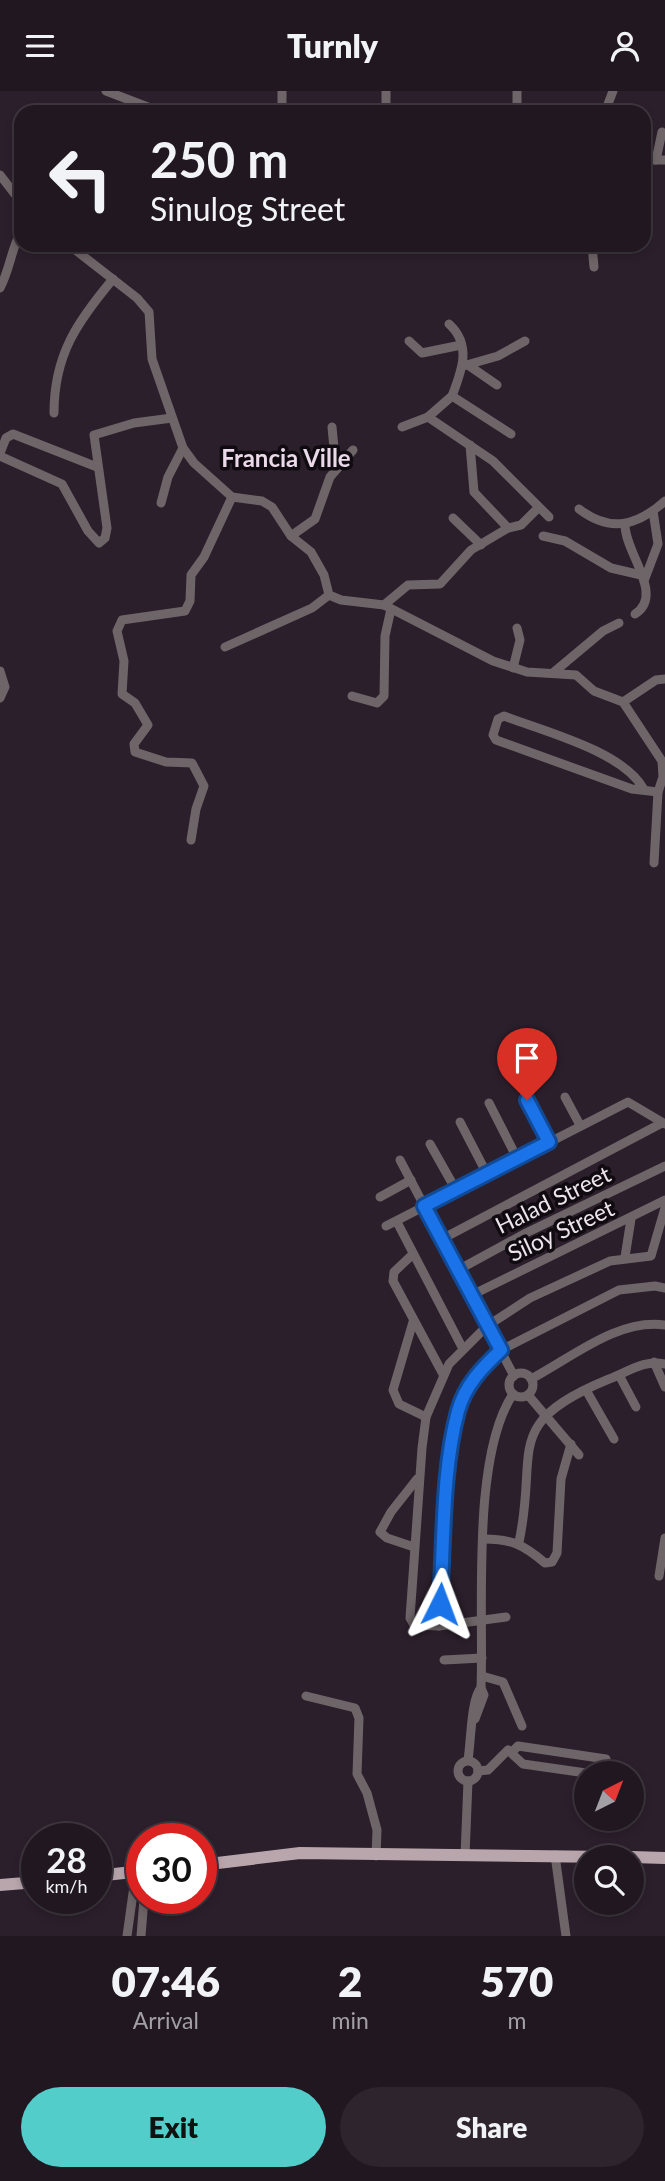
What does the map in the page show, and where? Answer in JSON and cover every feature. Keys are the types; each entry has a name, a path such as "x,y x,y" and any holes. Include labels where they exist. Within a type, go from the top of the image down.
{"main road":[{"path":"217,1863 300,1853 376,1856 574,1856"},
{"path":"644,1858 665,1859"},
{"path":"0,1885 21,1883"}],"street":[{"path":"106,91 143,105"},
{"path":"660,160 662,132"},
{"path":"0,175 14,193"},
{"path":"0,288 8,272 9,256 14,246"},
{"path":"78,252 149,311 152,359 183,448 206,476 232,497 268,503 291,536 311,552 324,575 329,595"},
{"path":"593,252 594,267"},
{"path":"54,413 56,373 65,349 86,312 113,279"},
{"path":"402,426 428,417 453,397 465,366 462,337 449,324"},
{"path":"409,341 422,353 461,345"},
{"path":"465,366 498,356 525,341"},
{"path":"465,366 497,385"},
{"path":"453,397 512,434"},
{"path":"428,417 493,461 549,517"},
{"path":"97,467 13,434 6,438 0,455 67,488 88,531 99,543 105,538 107,528 97,467 92,440 97,432 172,418"},
{"path":"332,426 336,470"},
{"path":"470,445 474,492 508,528"},
{"path":"161,503 168,477 183,448"},
{"path":"291,536 315,519 321,511 325,486 353,450"},
{"path":"191,840 196,809 204,786 192,763 166,762 135,752 134,744 149,725 135,703 122,694 124,661 117,631 122,619 185,611 190,601 191,575 204,557 232,497"},
{"path":"579,509 607,525 625,525 653,511 665,501"},
{"path":"352,696 377,703 384,697 388,607 408,585 440,584 471,550 508,528 521,525 538,507"},
{"path":"642,578 658,544 653,511"},
{"path":"453,518 481,545"},
{"path":"625,525 626,538 648,598 635,614"},
{"path":"543,536 565,541 611,568 642,578"},
{"path":"329,595 341,600 388,607 444,638 513,668 538,674 554,672 579,676 594,691 623,702 662,761 664,777 658,792 660,834 653,863"},
{"path":"225,647 312,608 329,595"},
{"path":"554,672 603,631 619,623"},
{"path":"513,668 520,641 517,628"},
{"path":"0,671 5,687 0,698"},
{"path":"623,702 656,680 665,678"},
{"path":"643,788 639,781 602,754 504,716 498,719 493,736 496,740 632,789 643,788 658,792"},
{"path":"565,1097 580,1125"},
{"path":"527,1100 549,1142"},
{"path":"386,1226 628,1102 663,1123"},
{"path":"489,1103 517,1158"},
{"path":"460,1122 486,1174"},
{"path":"442,1239 663,1123"},
{"path":"430,1144 456,1190"},
{"path":"400,1160 514,1376"},
{"name":"Halad Street","path":"458,1270 526,1233 665,1166"},
{"path":"380,1197 411,1180"},
{"name":"Siloy Street","path":"472,1295 665,1200"},
{"path":"506,1617 439,1626 414,1625 410,1618 418,1478 426,1417 443,1374 463,1349 487,1326 530,1298 590,1269 625,1257 643,1258 653,1254 665,1208"},
{"path":"625,1257 631,1219"},
{"path":"397,1222 463,1349"},
{"path":"413,1254 394,1272 393,1281 443,1374"},
{"path":"439,1626 449,1480 458,1411 476,1374 501,1350 619,1290 656,1286 665,1288"},
{"path":"413,1322 393,1390 400,1404 426,1417"},
{"path":"531,1380 617,1331 642,1324 665,1325"},
{"path":"519,1542 531,1435 546,1415 586,1390 619,1375 654,1361 665,1364"},
{"path":"654,1361 665,1387"},
{"path":"468,1760 475,1719 473,1701 481,1688 482,1676 481,1621 490,1455 501,1412 513,1394 510,1383 514,1376 523,1374 531,1380 533,1386 528,1395 520,1397 513,1394"},
{"path":"619,1375 636,1407"},
{"path":"586,1390 614,1439"},
{"path":"528,1395 579,1455"},
{"path":"484,1539 509,1539 519,1542 545,1563 552,1562 557,1553 563,1467 571,1444"},
{"path":"414,1547 387,1538 380,1532 391,1512 418,1478"},
{"path":"659,1576 665,1538"},
{"path":"444,1660 482,1658"},
{"path":"482,1676 503,1682 522,1725"},
{"path":"306,1696 355,1708 359,1718 357,1775 367,1793 377,1830 376,1856"},
{"path":"478,1771 488,1770 502,1753 512,1752 518,1746 606,1759"},
{"path":"512,1752 523,1764 574,1771"},
{"path":"468,1760 476,1765 478,1771 475,1777 468,1781"},
{"path":"468,1760 460,1764 457,1771 460,1777 468,1781"},
{"path":"465,1856 468,1781"},
{"path":"555,1855 566,1936"},
{"path":"127,1936 131,1914"},
{"path":"141,1936 143,1914"}],"district":[{"name":"Francia Ville","path":"286,459"}],"route":[{"path":"440,1604 449,1480 458,1411 476,1374 501,1350 424,1206 549,1142 527,1100"}]}
